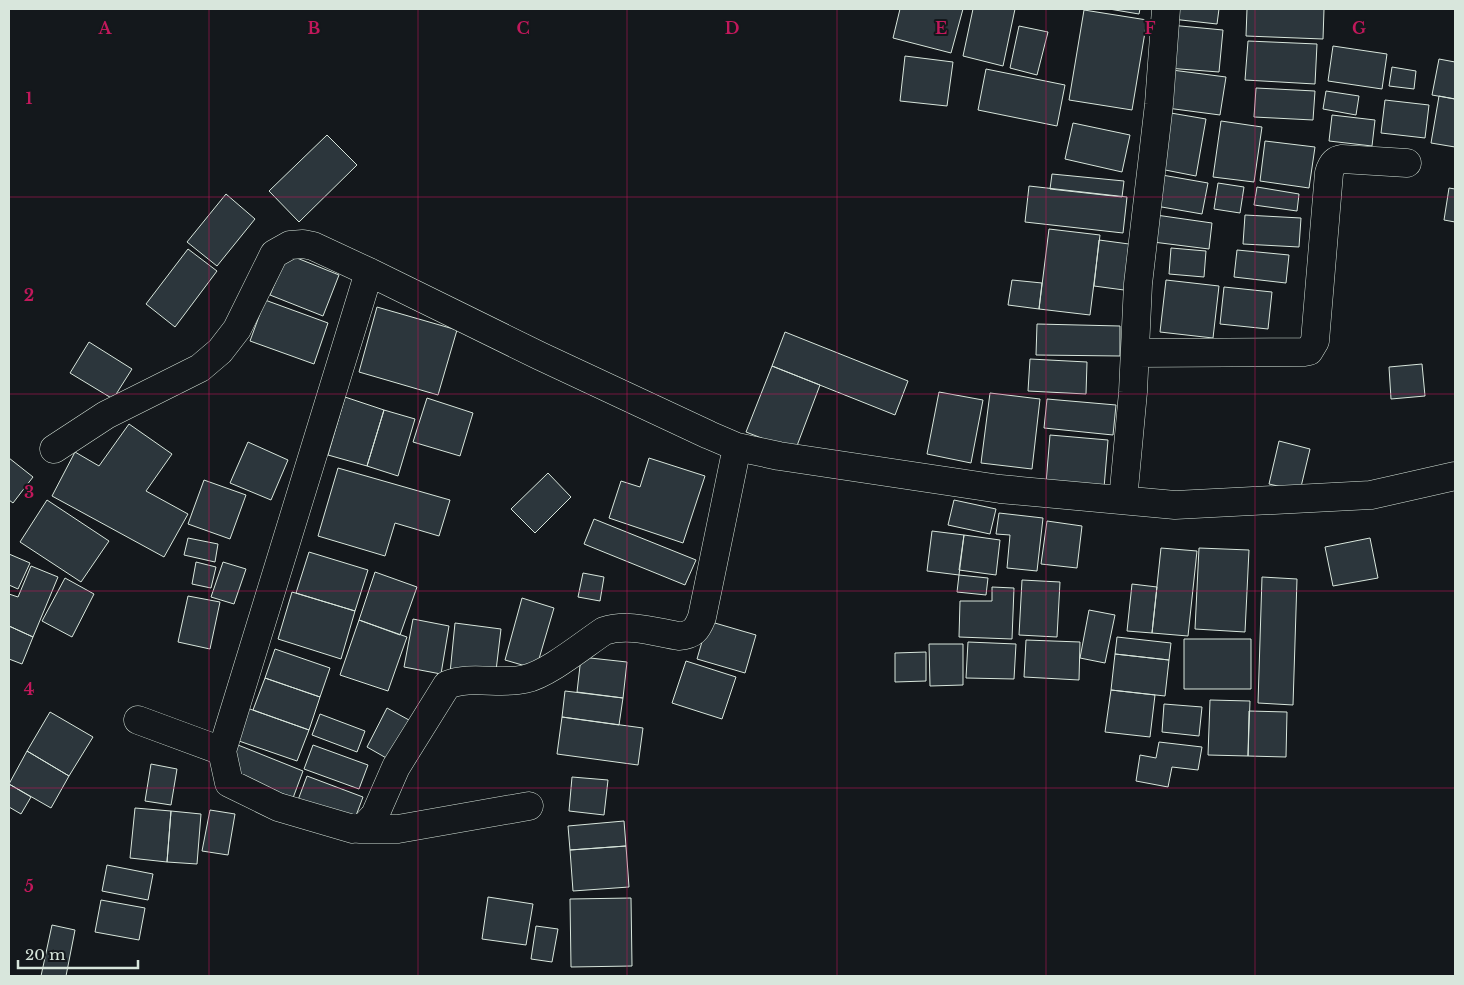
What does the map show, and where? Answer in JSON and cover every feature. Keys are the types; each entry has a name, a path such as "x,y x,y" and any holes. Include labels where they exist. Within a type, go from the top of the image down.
{"street":[{"path":"1123,500 1135,353 1138,284 1159,104 1166,9"},
{"path":"1135,353 1309,351 1315,341 1330,168 1335,162 1342,160 1407,163"},
{"path":"54,449 106,415 200,368 220,351 237,329 274,254 290,245 303,244 313,246 369,272 540,356 737,447 779,456 828,465 1000,489 1175,505 1371,495 1455,476"},
{"path":"369,272 222,750 229,783 278,807 340,826 359,829 406,828 529,806"},
{"path":"359,829 370,823 396,767 447,685 465,681 525,679 549,668 604,631 612,628 634,628 679,636 687,635 696,630 702,617 737,447"},
{"path":"138,720 222,750"}],"building":[{"path":"900,9 963,9 951,53 893,38"},
{"path":"973,9 1015,9 1003,66 963,56"},
{"path":"1109,9 1140,9 1139,14"},
{"path":"1173,9 1219,9 1217,24 1172,19"},
{"path":"1247,9 1324,9 1323,39 1246,36"},
{"path":"1084,10 1147,20 1132,110 1069,100"},
{"path":"1170,25 1223,30 1219,72 1167,68"},
{"path":"1019,26 1048,32 1037,75 1010,68"},
{"path":"1248,41 1317,44 1315,84 1245,80"},
{"path":"1333,46 1387,54 1382,89 1328,81"},
{"path":"905,56 953,62 947,106 900,101"},
{"path":"1439,59 1455,62 1455,99 1432,95"},
{"path":"1392,67 1416,71 1414,89 1389,86"},
{"path":"986,69 1065,85 1057,126 978,110"},
{"path":"1172,70 1226,77 1220,115 1167,108"},
{"path":"1256,88 1315,91 1313,120 1254,117"},
{"path":"1326,91 1359,96 1356,115 1323,109"},
{"path":"1439,96 1455,99 1455,147 1431,143"},
{"path":"1385,100 1429,105 1425,138 1381,133"},
{"path":"1165,112 1206,119 1196,176 1155,168"},
{"path":"1332,115 1375,120 1372,146 1329,141"},
{"path":"1221,121 1262,127 1254,182 1213,177"},
{"path":"1073,123 1130,135 1122,172 1065,159"},
{"path":"327,135 357,165 299,222 269,191"},
{"path":"1265,141 1315,147 1309,188 1260,181"},
{"path":"1052,174 1124,181 1122,197 1050,189"},
{"path":"1162,175 1208,183 1202,214 1156,206"},
{"path":"1218,183 1244,187 1240,213 1214,209"},
{"path":"1029,186 1127,197 1123,233 1025,222"},
{"path":"1257,187 1299,194 1297,211 1254,205"},
{"path":"1449,188 1455,189 1455,222 1444,220"},
{"path":"226,194 255,219 217,266 187,242"},
{"path":"1156,215 1212,223 1209,249 1153,242"},
{"path":"1245,215 1301,218 1299,247 1243,244"},
{"path":"1049,229 1100,235 1090,315 1039,309"},
{"path":"1099,240 1129,244 1124,290 1094,286"},
{"path":"1171,248 1206,251 1204,277 1169,274"},
{"path":"188,249 217,271 175,327 146,304"},
{"path":"1237,250 1289,255 1286,283 1234,277"},
{"path":"287,254 339,275 323,316 270,295"},
{"path":"1012,280 1042,283 1039,309 1008,305"},
{"path":"1166,280 1219,286 1213,338 1160,332"},
{"path":"1224,287 1272,292 1268,329 1220,324"},
{"path":"265,300 328,323 314,364 250,341"},
{"path":"377,307 457,330 438,395 359,372"},
{"path":"1037,324 1120,326 1120,356 1036,355"},
{"path":"785,332 908,381 895,415 772,366"},
{"path":"89,342 132,369 113,399 70,373"},
{"path":"1030,359 1087,362 1086,394 1028,391"},
{"path":"1422,364 1425,396 1391,399 1389,367"},
{"path":"772,366 820,385 795,451 746,432"},
{"path":"939,392 983,400 971,463 927,454"},
{"path":"990,393 1040,399 1032,469 981,463"},
{"path":"345,397 384,410 367,466 328,455"},
{"path":"427,398 473,413 460,456 413,442"},
{"path":"1047,399 1116,405 1113,435 1044,428"},
{"path":"384,410 415,419 398,476 367,466"},
{"path":"129,424 172,454 146,491 188,514 164,557 52,496 75,452 99,466"},
{"path":"1050,435 1108,440 1104,488 1046,483"},
{"path":"1279,441 1310,449 1300,491 1269,484"},
{"path":"248,442 288,460 271,500 230,483"},
{"path":"9,458 33,477 13,503 9,500"},
{"path":"649,458 705,476 683,543 609,518 621,481 640,487"},
{"path":"338,468 450,500 439,536 395,523 385,556 318,536"},
{"path":"548,473 571,497 535,533 511,509"},
{"path":"204,480 246,495 230,539 188,524"},
{"path":"47,500 109,541 81,582 20,542"},
{"path":"954,500 996,509 990,534 948,525"},
{"path":"999,513 1043,518 1037,571 1007,568 1010,535 996,534"},
{"path":"594,519 696,560 685,585 584,544"},
{"path":"1047,521 1082,526 1077,568 1041,564"},
{"path":"932,531 964,535 959,575 927,571"},
{"path":"964,535 1000,540 996,575 959,570"},
{"path":"188,538 218,544 215,562 184,555"},
{"path":"1370,538 1378,578 1333,586 1325,547"},
{"path":"1161,548 1197,551 1188,636 1152,633"},
{"path":"1199,548 1249,550 1245,632 1195,629"},
{"path":"309,552 368,570 355,611 296,593"},
{"path":"9,554 30,563 18,589 9,585"},
{"path":"196,562 216,567 211,588 192,584"},
{"path":"223,562 246,569 234,604 211,597"},
{"path":"31,566 58,577 33,637 9,626 9,594 18,597"},
{"path":"375,572 417,587 400,635 359,620"},
{"path":"583,573 604,577 600,601 578,597"},
{"path":"959,575 988,578 986,595 957,592"},
{"path":"1262,577 1297,579 1293,705 1258,703"},
{"path":"65,578 94,594 72,637 42,621"},
{"path":"1022,580 1060,582 1057,637 1019,635"},
{"path":"1132,584 1157,587 1152,633 1127,631"},
{"path":"992,587 1014,588 1012,639 959,637 960,601 992,601"},
{"path":"292,592 355,611 341,659 278,639"},
{"path":"188,596 220,602 210,649 178,642"},
{"path":"522,598 554,608 536,669 505,660"},
{"path":"1089,610 1115,615 1105,663 1080,658"},
{"path":"413,619 449,626 441,674 404,667"},
{"path":"359,620 407,637 388,691 340,675"},
{"path":"708,621 756,635 745,673 697,659"},
{"path":"455,623 501,629 495,679 450,673"},
{"path":"9,626 33,637 22,664 9,659"},
{"path":"1117,637 1171,643 1169,660 1115,654"},
{"path":"1184,639 1251,639 1251,689 1184,689"},
{"path":"1026,640 1080,642 1079,680 1024,677"},
{"path":"968,642 1016,644 1014,679 966,678"},
{"path":"929,644 963,644 963,685 930,686"},
{"path":"275,649 330,668 320,697 265,678"},
{"path":"926,652 926,681 895,682 895,653"},
{"path":"1115,654 1169,660 1165,696 1111,690"},
{"path":"581,657 627,662 623,698 577,692"},
{"path":"686,661 736,677 722,719 672,703"},
{"path":"265,678 320,697 309,730 253,710"},
{"path":"1111,690 1155,695 1150,737 1105,732"},
{"path":"565,691 623,698 619,725 562,717"},
{"path":"1210,700 1250,701 1248,756 1208,755"},
{"path":"1164,704 1202,707 1199,736 1162,732"},
{"path":"247,708 309,730 297,761 236,740"},
{"path":"387,708 409,720 388,759 367,747"},
{"path":"1249,711 1287,712 1286,757 1248,756"},
{"path":"50,712 93,737 69,776 27,751"},
{"path":"320,714 365,731 357,752 312,735"},
{"path":"562,717 643,728 638,765 557,754"},
{"path":"1159,742 1202,747 1198,770 1172,767 1168,787 1136,781 1140,755 1156,758"},
{"path":"238,745 303,771 293,798 228,772"},
{"path":"313,745 368,765 359,789 304,769"},
{"path":"27,751 69,776 51,808 9,784"},
{"path":"151,764 177,769 171,805 145,801"},
{"path":"307,776 363,797 354,821 298,800"},
{"path":"572,777 608,780 604,815 569,811"},
{"path":"9,784 31,797 21,814 9,807"},
{"path":"135,808 171,811 167,862 130,858"},
{"path":"210,810 235,814 228,855 202,851"},
{"path":"171,811 201,814 197,864 167,862"},
{"path":"624,821 626,846 570,850 568,826"},
{"path":"626,846 629,887 573,891 570,850"},
{"path":"107,865 153,874 148,900 102,891"},
{"path":"488,897 533,904 526,945 482,939"},
{"path":"631,898 632,966 571,967 570,899"},
{"path":"101,900 145,908 139,940 95,932"},
{"path":"52,925 75,930 66,976 41,976"},
{"path":"536,926 558,929 552,962 531,959"}]}
